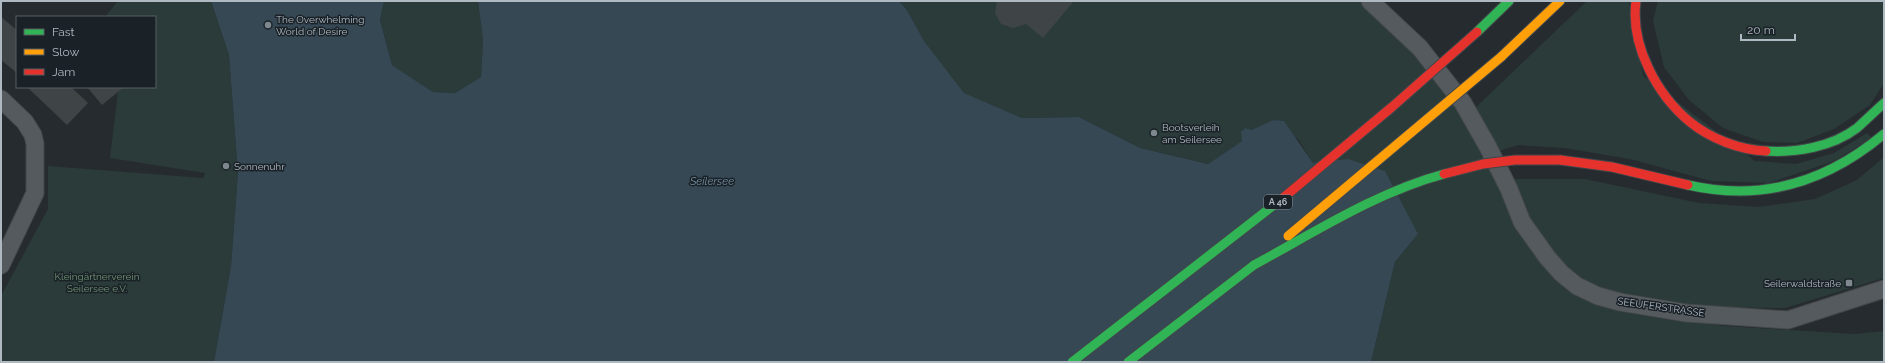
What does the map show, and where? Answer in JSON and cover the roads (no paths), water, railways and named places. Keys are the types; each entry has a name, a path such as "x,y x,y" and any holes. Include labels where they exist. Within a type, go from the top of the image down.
{"highway":[{"name":"A 46","path":"1072,362 1291,192 1392,107 1477,32 1509,1"},
{"path":"1128,362 1254,265 1501,57 1560,1"},
{"path":"1636,1 1638,40 1652,77 1676,110 1704,133 1734,148 1766,154 1796,152 1824,145 1845,137 1872,117 1884,103"},
{"path":"1254,265 1363,207 1423,180 1483,164 1515,160 1560,160 1611,167 1693,186 1731,191 1772,189 1814,178 1854,158 1884,134"}],"street":[{"name":"SEEUFERSTRASSE","path":"1370,1 1420,48 1463,104 1502,175 1522,222 1547,257 1561,273 1577,286 1598,296 1628,304 1686,313 1788,320 1880,294"},
{"path":"1,99 25,122 33,134 35,144 35,193 1,266"}],"water":[{"name":"Seilersee","path":"211,1 384,1 380,20 392,65 433,92 455,93 481,77 483,40 478,1 899,1 907,10 924,41 964,93 1022,118 1079,117 1140,148 1208,164 1242,141 1241,132 1245,128 1251,130 1273,120 1284,121 1313,163 1348,159 1385,171 1418,234 1395,262 1371,362 214,362 231,266 238,173 229,55"}],"place":[{"name":"The Overwhelming World of Desire","path":"268,25"},
{"name":"Bootsverleih am Seilersee","path":"1154,133"},
{"name":"Sonnenuhr","path":"226,166"},
{"name":"Seilerwaldstraße","path":"1849,283"}],"park label":[{"name":"Kleingärtnerverein Seilersee e.V.","path":"97,282"}]}
